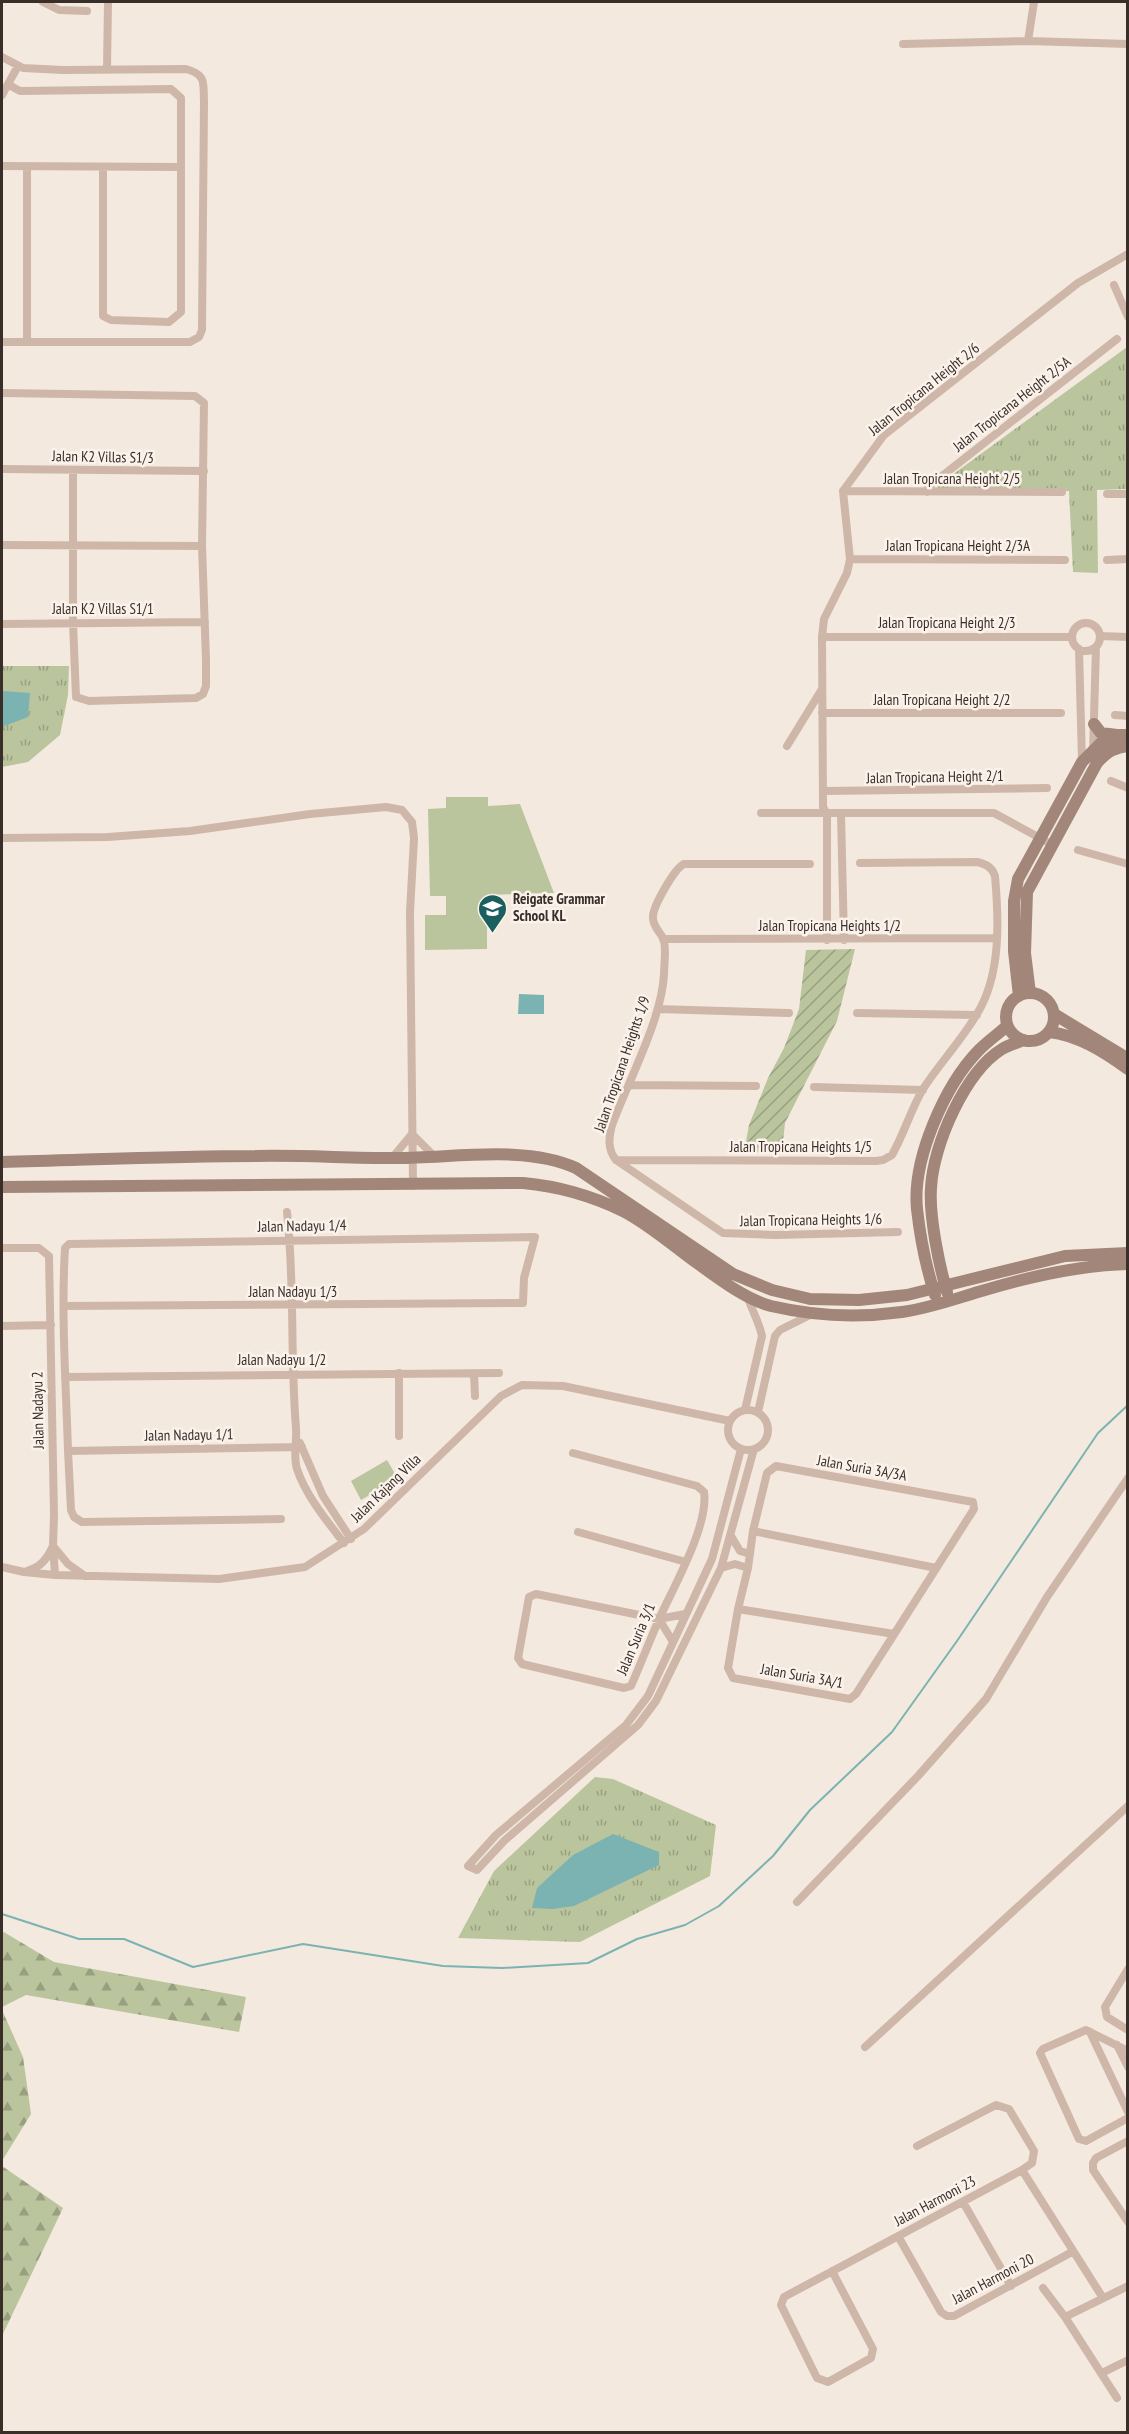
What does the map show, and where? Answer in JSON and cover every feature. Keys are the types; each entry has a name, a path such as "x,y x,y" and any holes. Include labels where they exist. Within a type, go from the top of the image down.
{"street":[{"path":"43,2 59,10 87,11"},
{"path":"107,69 108,2"},
{"path":"1028,41 1034,2"},
{"path":"903,44 1028,41 1128,45"},
{"path":"2,57 18,66 63,70 186,69 198,72 203,78 204,102 202,330 199,337 190,342 2,342"},
{"path":"2,95 18,66"},
{"path":"9,85 20,91 171,89 180,98 181,312 169,322 111,320 103,316 103,166"},
{"path":"2,166 180,167"},
{"path":"27,166 27,342"},
{"name":"Jalan Tropicana Height 2/6","path":"843,491 884,435 1077,284 1128,254"},
{"path":"1114,285 1128,317"},
{"name":"Jalan Tropicana Height 2/5A","path":"927,492 928,487 1117,339"},
{"path":"2,393 195,396 204,403 202,546 206,686 203,694 196,698 89,701 76,697 73,623 73,470"},
{"name":"Jalan K2 Villas S1/3","path":"2,469 204,471"},
{"path":"827,940 828,814 823,807 822,637 824,619 847,573 850,559 843,491"},
{"name":"Jalan Tropicana Height 2/5","path":"843,491 1062,492"},
{"path":"1107,494 1128,494"},
{"path":"2,545 202,546"},
{"name":"Jalan Tropicana Height 2/3A","path":"850,559 1065,560"},
{"path":"1107,560 1128,559"},
{"name":"Jalan K2 Villas S1/1","path":"2,624 205,622"},
{"path":"1089,775 1094,749 1096,647 1100,636 1095,625 1086,622 1074,628 1072,637 1079,649 1088,651 1096,647"},
{"path":"1100,636 1128,637"},
{"name":"Jalan Tropicana Height 2/3","path":"822,637 1072,637"},
{"path":"1079,649 1082,762"},
{"path":"787,746 822,689"},
{"name":"Jalan Tropicana Height 2/2","path":"822,713 1061,713"},
{"path":"1115,715 1128,716"},
{"path":"1094,724 1101,733 1123,735"},
{"path":"1024,994 1027,892 1046,842 1082,762 1109,738 1123,735"},
{"path":"1046,842 1103,755 1128,746"},
{"path":"1111,782 1128,788"},
{"name":"Jalan Tropicana Height 2/1","path":"823,792 1047,788"},
{"path":"2,838 108,837 190,831 320,813 386,807 402,810 412,822 414,838 410,912 413,1186"},
{"path":"761,813 994,813 1046,842"},
{"path":"841,814 844,940"},
{"path":"1077,850 1128,864"},
{"path":"828,861 842,862"},
{"name":"Jalan Tropicana Heights 1/5","path":"616,1160 883,1160 892,1155 923,1090 977,1015 984,1001 993,972 996,938 995,876 993,870 984,863 860,863"},
{"name":"Jalan Tropicana Heights 1/9","path":"616,1160 609,1142 610,1133 658,1009 664,976 663,939 652,920 653,912 679,866 810,864"},
{"name":"Jalan Tropicana Heights 1/2","path":"663,939 996,938"},
{"path":"1024,994 1041,995 1050,1003 1054,1014 1054,1024 1049,1032 1033,1041 1024,1040 1011,1032 1007,1026 1007,1009 1024,994"},
{"path":"658,1009 789,1013"},
{"path":"857,1013 977,1015"},
{"path":"1054,1014 1128,1059"},
{"path":"944,1303 928,1263 917,1208 918,1183 928,1141 947,1094 980,1049 1007,1026"},
{"path":"1049,1032 1063,1034 1087,1044 1128,1069"},
{"path":"939,1287 941,1263 930,1191 932,1171 944,1132 958,1101 988,1059 1003,1048 1024,1040"},
{"path":"629,1085 756,1086"},
{"path":"814,1087 923,1090"},
{"path":"412,1134 435,1157"},
{"path":"392,1158 412,1134"},
{"path":"2,1162 256,1156 413,1158 501,1155 533,1157 565,1164 612,1192 733,1274 772,1290 810,1299 859,1300 907,1295 1065,1256 1128,1253"},
{"name":"Jalan Tropicana Heights 1/6","path":"616,1160 723,1233 774,1235 898,1232"},
{"path":"633,1173 632,1166 640,1160"},
{"path":"2,1187 413,1186 523,1183 546,1185 568,1190 624,1211 727,1284 746,1294 769,1305 812,1314 851,1316 902,1312 944,1303 1035,1276 1099,1265 1128,1264"},
{"path":"287,1212 294,1306 293,1374 298,1447 297,1470 320,1510 347,1541"},
{"name":"Jalan Nadayu 1/4","path":"64,1306 65,1248 69,1244 535,1237 524,1278 523,1303"},
{"name":"Jalan Nadayu 2","path":"2,1248 39,1248 49,1256 53,1546 56,1575"},
{"path":"907,1295 919,1284 928,1263"},
{"path":"941,1263 948,1272 969,1280"},
{"path":"745,1410 762,1336 760,1324 751,1310 746,1294"},
{"name":"Jalan Nadayu 1/3","path":"64,1306 523,1303"},
{"path":"64,1306 68,1451 71,1510 74,1517 82,1522 281,1519"},
{"path":"758,1412 775,1336 780,1330 812,1314"},
{"path":"2,1326 51,1325"},
{"path":"399,1373 399,1436"},
{"name":"Jalan Nadayu 1/2","path":"65,1377 499,1373"},
{"path":"474,1374 475,1396"},
{"name":"Jalan Kajang Villa","path":"2,1567 56,1575 219,1579 305,1567 364,1529 501,1396 522,1384 563,1386 730,1421"},
{"path":"745,1410 758,1412 767,1422 765,1441 754,1449 741,1449 735,1445 728,1434 730,1421 745,1410"},
{"path":"298,1447 338,1529 330,1552"},
{"name":"Jalan Nadayu 1/1","path":"68,1451 298,1447"},
{"path":"741,1449 712,1559 648,1696 626,1725 496,1834 468,1866 477,1870 504,1841 638,1725 656,1701 721,1568 754,1449"},
{"name":"Jalan Suria 3/1","path":"573,1453 697,1486 704,1492 706,1504 686,1562 631,1686 624,1688 522,1664 518,1658 529,1597 536,1593 659,1619"},
{"name":"Jalan Suria 3A/3A","path":"748,1568 753,1531 767,1473 776,1466 973,1502 974,1509 936,1568"},
{"path":"797,1902 918,1776 986,1699 1047,1597 1128,1478"},
{"path":"308,1491 318,1486"},
{"path":"320,1510 328,1505"},
{"path":"338,1529 364,1529"},
{"path":"753,1531 936,1568"},
{"path":"578,1532 686,1562"},
{"path":"731,1536 740,1551 750,1554"},
{"path":"24,1572 36,1568 47,1559 53,1546 68,1564 86,1576"},
{"path":"721,1568 735,1564 748,1568"},
{"name":"Jalan Suria 3A/1","path":"748,1568 728,1668 733,1678 850,1699 856,1694 936,1568"},
{"path":"738,1609 894,1634"},
{"path":"673,1642 659,1619 685,1614"},
{"path":"865,2047 1128,1806"},
{"path":"1128,1969 1105,2007 1107,2017 1128,2030"},
{"path":"1128,2051 1090,2032 1082,2031 1043,2049 1040,2054 1079,2139 1086,2141 1128,2118"},
{"path":"1090,2032 1128,2112"},
{"path":"1117,2045 1128,2067"},
{"path":"917,2146 996,2105 1010,2109 1034,2151 1032,2163 1022,2170 1103,2298"},
{"path":"1128,2141 1096,2158 1093,2163 1093,2170 1124,2210 1128,2222"},
{"name":"Jalan Harmoni 23","path":"832,2271 873,2349 871,2358 828,2382 817,2378 782,2305 784,2297 832,2271 963,2202 1022,2170"},
{"path":"963,2202 1011,2286"},
{"name":"Jalan Harmoni 20","path":"898,2236 940,2312 947,2316 954,2316 1072,2252"},
{"path":"1065,2317 1128,2286"},
{"path":"1043,2288 1065,2317 1117,2397"},
{"path":"1102,2373 1128,2360"}],"green space":[{"path":"1127,347 1127,489 1097,490 1098,573 1073,572 1069,491 939,491 937,486"},
{"path":"2,666 69,666 68,695 60,735 28,762 2,767"},
{"path":"446,797 488,797 488,806 520,804 554,893 487,895 487,949 425,950 425,915 446,915 446,896 430,896 428,809 446,808"},
{"path":"855,949 837,1021 785,1123 782,1151 744,1153 749,1125 799,1009 806,950"},
{"path":"387,1460 398,1479 361,1500 351,1481"},
{"path":"595,1777 613,1779 716,1825 710,1876 580,1942 458,1938 494,1871"},
{"path":"2,1931 54,1962 246,1997 239,2032 26,1995 2,2007"},
{"path":"2,2010 23,2057 31,2114 2,2161"},
{"path":"2,2166 63,2208 2,2336"}],"water":[{"path":"2,691 30,693 28,717 2,727"},
{"path":"519,994 544,995 544,1014 518,1014"},
{"path":"613,1834 659,1852 659,1865 574,1906 553,1909 532,1908 537,1888 573,1855"}],"waterway":[{"path":"2,1914 79,1939 124,1939 193,1967 303,1944 443,1966 502,1968 588,1963 637,1939 685,1925 719,1906 773,1856 810,1810 892,1732 957,1641 1098,1433 1128,1405"}],"place":[{"name":"Reigate Grammar School KL","path":"492,934"}]}
